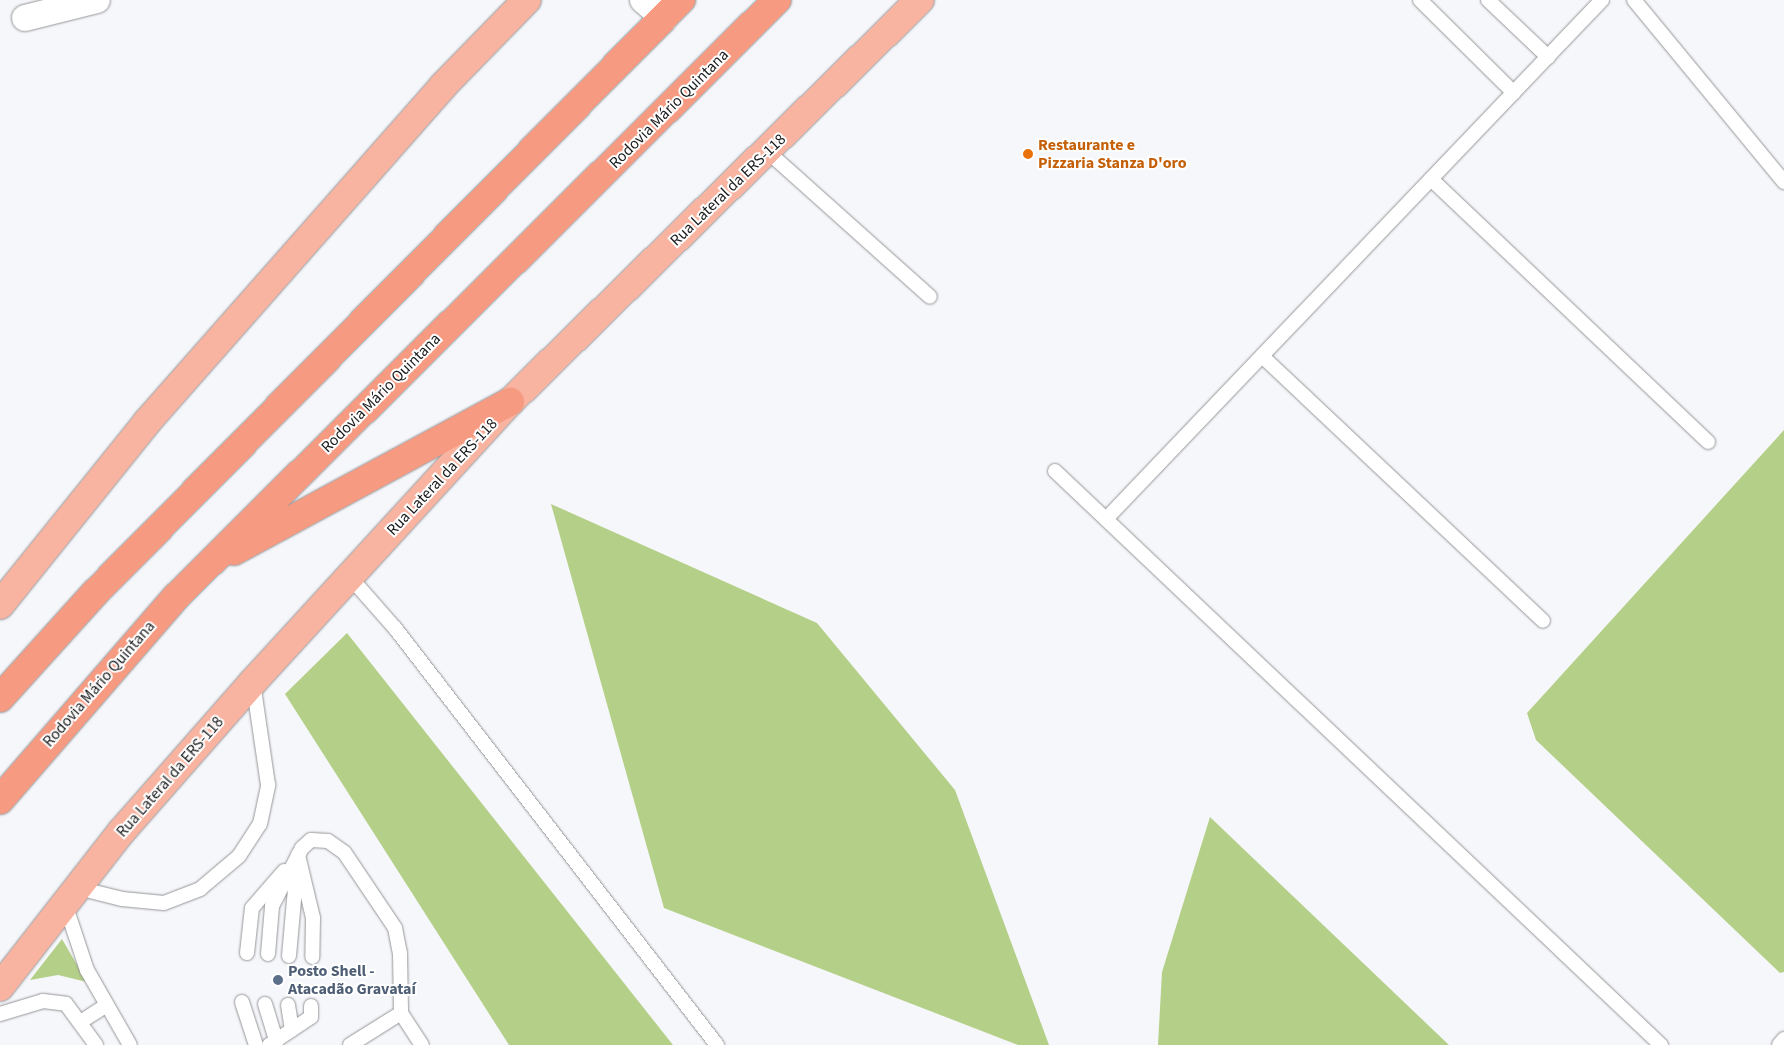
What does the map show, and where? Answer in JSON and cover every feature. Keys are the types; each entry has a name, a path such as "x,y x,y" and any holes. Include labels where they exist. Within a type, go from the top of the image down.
{"highway":[{"name":"Rodovia Mário Quintana","path":"0,800 63,723 206,566 777,0"},
{"path":"0,698 95,593 673,9"},
{"path":"206,566 510,402"}],"main road":[{"path":"0,605 147,422 443,86 527,0"},
{"name":"Rua Lateral da ERS-118","path":"0,987 71,896 252,682 510,402 768,152 920,0"}],"street":[{"path":"25,18 97,0"},
{"path":"643,0 673,9"}],"lane":[{"path":"1420,0 1514,93"},
{"path":"1488,0 1548,57"},
{"path":"1106,519 1602,0"},
{"path":"1634,0 1784,182"},
{"path":"768,152 930,297"},
{"path":"1431,179 1708,442"},
{"path":"1262,356 1543,621"},
{"path":"1055,471 1661,1045"},
{"path":"350,576 395,628 717,1045"},
{"path":"130,1045 105,1006 74,940 71,896 164,903 200,889 239,856 260,824 268,785 252,682"},
{"path":"247,953 252,908 311,840 328,841 344,852 370,888 394,928 401,961 401,1013 422,1045"},
{"path":"268,954 272,906 298,856"},
{"path":"290,956 298,856"},
{"path":"298,856 313,918 312,957"},
{"path":"0,1014 43,1001 66,1004 82,1020 96,1045"},
{"path":"242,1002 256,1045"},
{"path":"265,1004 272,1043 311,1017 311,1006"},
{"path":"288,1005 292,1030"},
{"path":"82,1020 105,1006"},
{"path":"350,1045 401,1013"},
{"path":"1779,1045 1784,1039"}],"green space":[{"path":"1784,430 1784,972 1780,973 1536,740 1527,713"},
{"path":"551,504 817,623 955,790 1049,1045 1018,1045 664,908"},
{"path":"347,633 673,1045 509,1045 285,694"},
{"path":"1210,817 1449,1045 1158,1045 1162,972"},
{"path":"62,939 87,982 58,975 30,980"}],"place":[{"name":"Restaurante e Pizzaria Stanza D'oro","path":"1028,154"},
{"name":"Posto Shell - Atacadão Gravataí","path":"278,980"}]}
